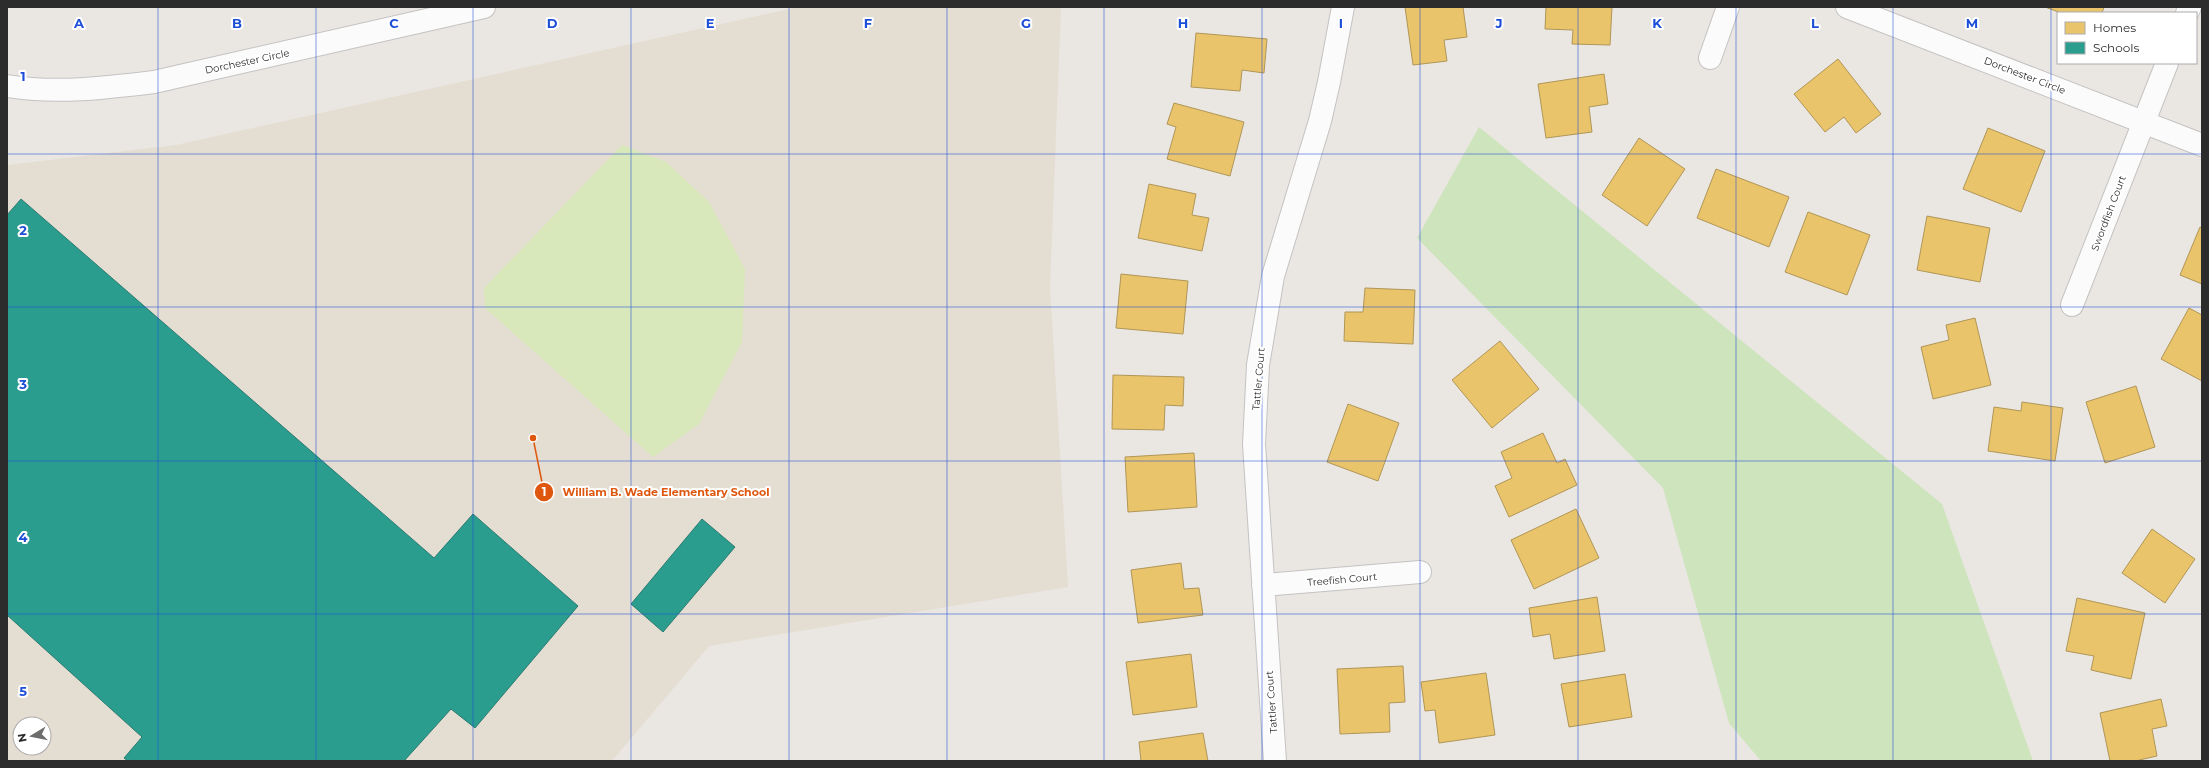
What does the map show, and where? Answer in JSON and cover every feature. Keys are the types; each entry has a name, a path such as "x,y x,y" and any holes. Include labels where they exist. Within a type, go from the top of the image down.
{"street":[{"name":"Dorchester Circle","path":"7,86 64,90 104,88 154,82 484,7"},
{"name":"Tattler Court","path":"1275,761 1254,444 1258,364 1273,276 1321,115 1343,7"},
{"path":"1710,58 1728,7"},
{"name":"Dorchester Circle","path":"1847,7 2144,121 2202,145"},
{"name":"Swordfish Court","path":"2072,305 2167,64"},
{"name":"Treefish Court","path":"1263,585 1420,572"}],"shaded area":[{"path":"798,7 1061,7 1050,288 1068,587 709,646 612,761 7,761 7,165 176,145"}],"green space":[{"path":"1479,127 1942,504 2033,761 1761,761 1729,723 1663,488 1417,238"},
{"path":"622,145 666,162 709,202 745,269 742,342 699,424 653,457 485,308 484,288"}],"building: Homes":[{"path":"1405,7 1463,7 1467,37 1444,40 1447,61 1413,65"},
{"path":"1546,7 1612,7 1610,45 1572,44 1573,30 1545,29"},
{"path":"2045,7 2104,7 2102,12 2058,12"},
{"path":"1196,33 1267,39 1264,73 1242,70 1240,91 1191,87"},
{"path":"1838,59 1881,114 1856,133 1844,117 1825,132 1794,94"},
{"path":"1604,74 1608,104 1589,107 1592,132 1546,138 1538,84"},
{"path":"1174,103 1244,122 1230,176 1167,159 1176,127 1167,124"},
{"path":"1988,128 2045,151 2021,212 1963,189"},
{"path":"1639,138 1685,169 1647,226 1602,195"},
{"path":"1716,169 1789,197 1769,247 1697,218"},
{"path":"1149,184 1196,194 1192,215 1209,218 1202,251 1138,238"},
{"path":"1808,212 1870,235 1847,295 1785,272"},
{"path":"1927,216 1990,228 1980,282 1917,270"},
{"path":"2200,227 2202,228 2202,284 2180,275"},
{"path":"1121,274 1188,281 1183,334 1116,328"},
{"path":"1365,288 1415,290 1413,344 1344,341 1345,312 1363,312"},
{"path":"2189,308 2202,315 2202,381 2161,359"},
{"path":"1975,318 1991,385 1933,399 1921,347 1949,340 1946,325"},
{"path":"1500,341 1539,389 1492,428 1452,380"},
{"path":"1113,375 1184,377 1183,406 1165,405 1164,430 1112,429"},
{"path":"2136,386 2155,447 2105,463 2086,402"},
{"path":"2022,402 2063,408 2055,461 1988,451 1994,407 2021,411"},
{"path":"1348,404 1399,423 1378,481 1327,462"},
{"path":"1543,433 1557,463 1565,459 1577,485 1509,517 1495,486 1512,478 1501,452"},
{"path":"1194,453 1197,507 1128,512 1125,457"},
{"path":"1576,509 1599,558 1534,589 1511,540"},
{"path":"2152,529 2195,559 2165,603 2122,573"},
{"path":"1181,563 1184,589 1199,588 1203,615 1138,623 1131,570"},
{"path":"1597,597 1605,651 1554,659 1550,634 1533,637 1529,608"},
{"path":"2077,598 2145,613 2131,679 2091,670 2094,656 2066,651"},
{"path":"1191,654 1197,707 1133,715 1126,662"},
{"path":"1403,666 1405,702 1389,703 1390,732 1340,734 1337,669"},
{"path":"1486,673 1495,735 1439,743 1435,710 1425,711 1421,682"},
{"path":"1625,674 1632,717 1569,727 1561,684"},
{"path":"2161,699 2167,726 2152,729 2157,756 2135,761 2110,761 2100,713"},
{"path":"1203,733 1208,761 1141,761 1139,742"}],"building: Schools":[{"path":"21,199 434,558 473,514 578,606 475,728 451,709 404,761 128,761 124,758 142,737 7,615 7,215"},
{"path":"702,519 735,547 663,632 631,604"}],"place":[{"name":"William B. Wade Elementary School","path":"533,438"}]}
